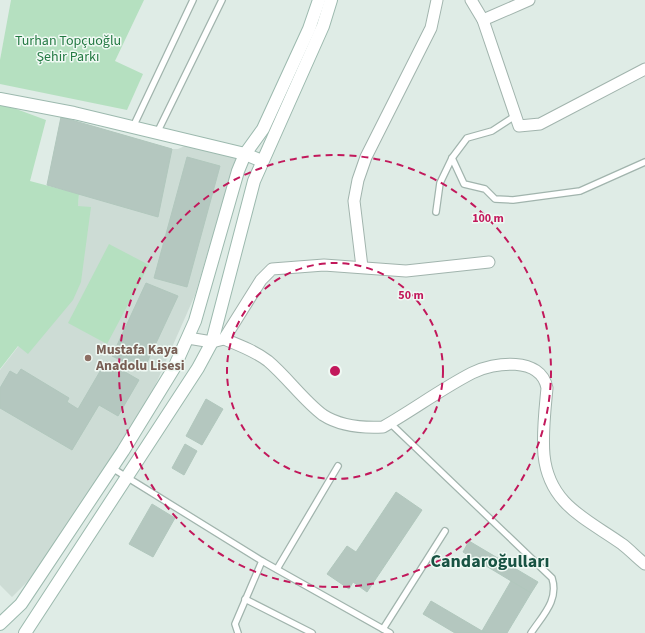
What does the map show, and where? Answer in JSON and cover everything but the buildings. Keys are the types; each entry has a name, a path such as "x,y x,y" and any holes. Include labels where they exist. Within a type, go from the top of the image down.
{"main road":[{"path":"0,624 21,604 112,468 174,368 188,338 210,273 238,171 245,154 263,129 304,40 319,0"},
{"path":"25,633 198,368 212,342 254,181 324,26 331,0"},
{"path":"0,99 74,113 245,154 262,161"}],"street":[{"path":"362,267 354,201 358,180 366,157 431,28 437,0"},
{"path":"470,0 483,20 519,126 540,124 645,69"},
{"path":"483,20 529,0"},
{"path":"224,339 260,280 272,269 324,265 362,267 406,272 489,262"},
{"path":"188,338 212,342 224,339 244,348 267,360 324,415 353,426 368,428 383,427 473,372 509,364 533,368 541,373 546,379 547,388 544,456 553,487 567,506 584,520 622,544 645,564"}],"lane":[{"path":"133,127 193,0"},
{"path":"157,133 222,0"},
{"path":"436,212 440,184 452,158 467,138 492,131 515,116"},
{"path":"452,158 464,184 485,188 495,199 514,200 580,191 645,162"},
{"path":"390,423 552,578 556,588 552,601 531,633"},
{"path":"277,569 338,466"},
{"path":"112,468 262,561 390,633"},
{"path":"383,629 445,531"},
{"path":"238,633 235,624 262,561"},
{"path":"245,599 312,633"}],"shaded area":[{"name":"Mustafa Kaya Anadolu Lisesi","path":"61,117 172,149 178,149 187,145 236,157 195,295 151,395 72,519 27,582 12,597 0,585 0,370 70,280 79,195 47,185"}],"green space":[{"name":"Turhan Topçuoğlu Şehir Parkı","path":"11,0 144,0 115,61 143,74 127,110 0,84 0,60"},
{"path":"0,103 46,120 30,181 79,194 78,206 91,207 81,282 73,300 28,354 18,346 0,369"},
{"path":"109,244 149,265 107,344 68,323"}],"place":[{"name":"Mustafa Kaya Anadolu Lisesi","path":"88,358"}],"district":[{"name":"Candaroğulları","path":"490,561"}]}
